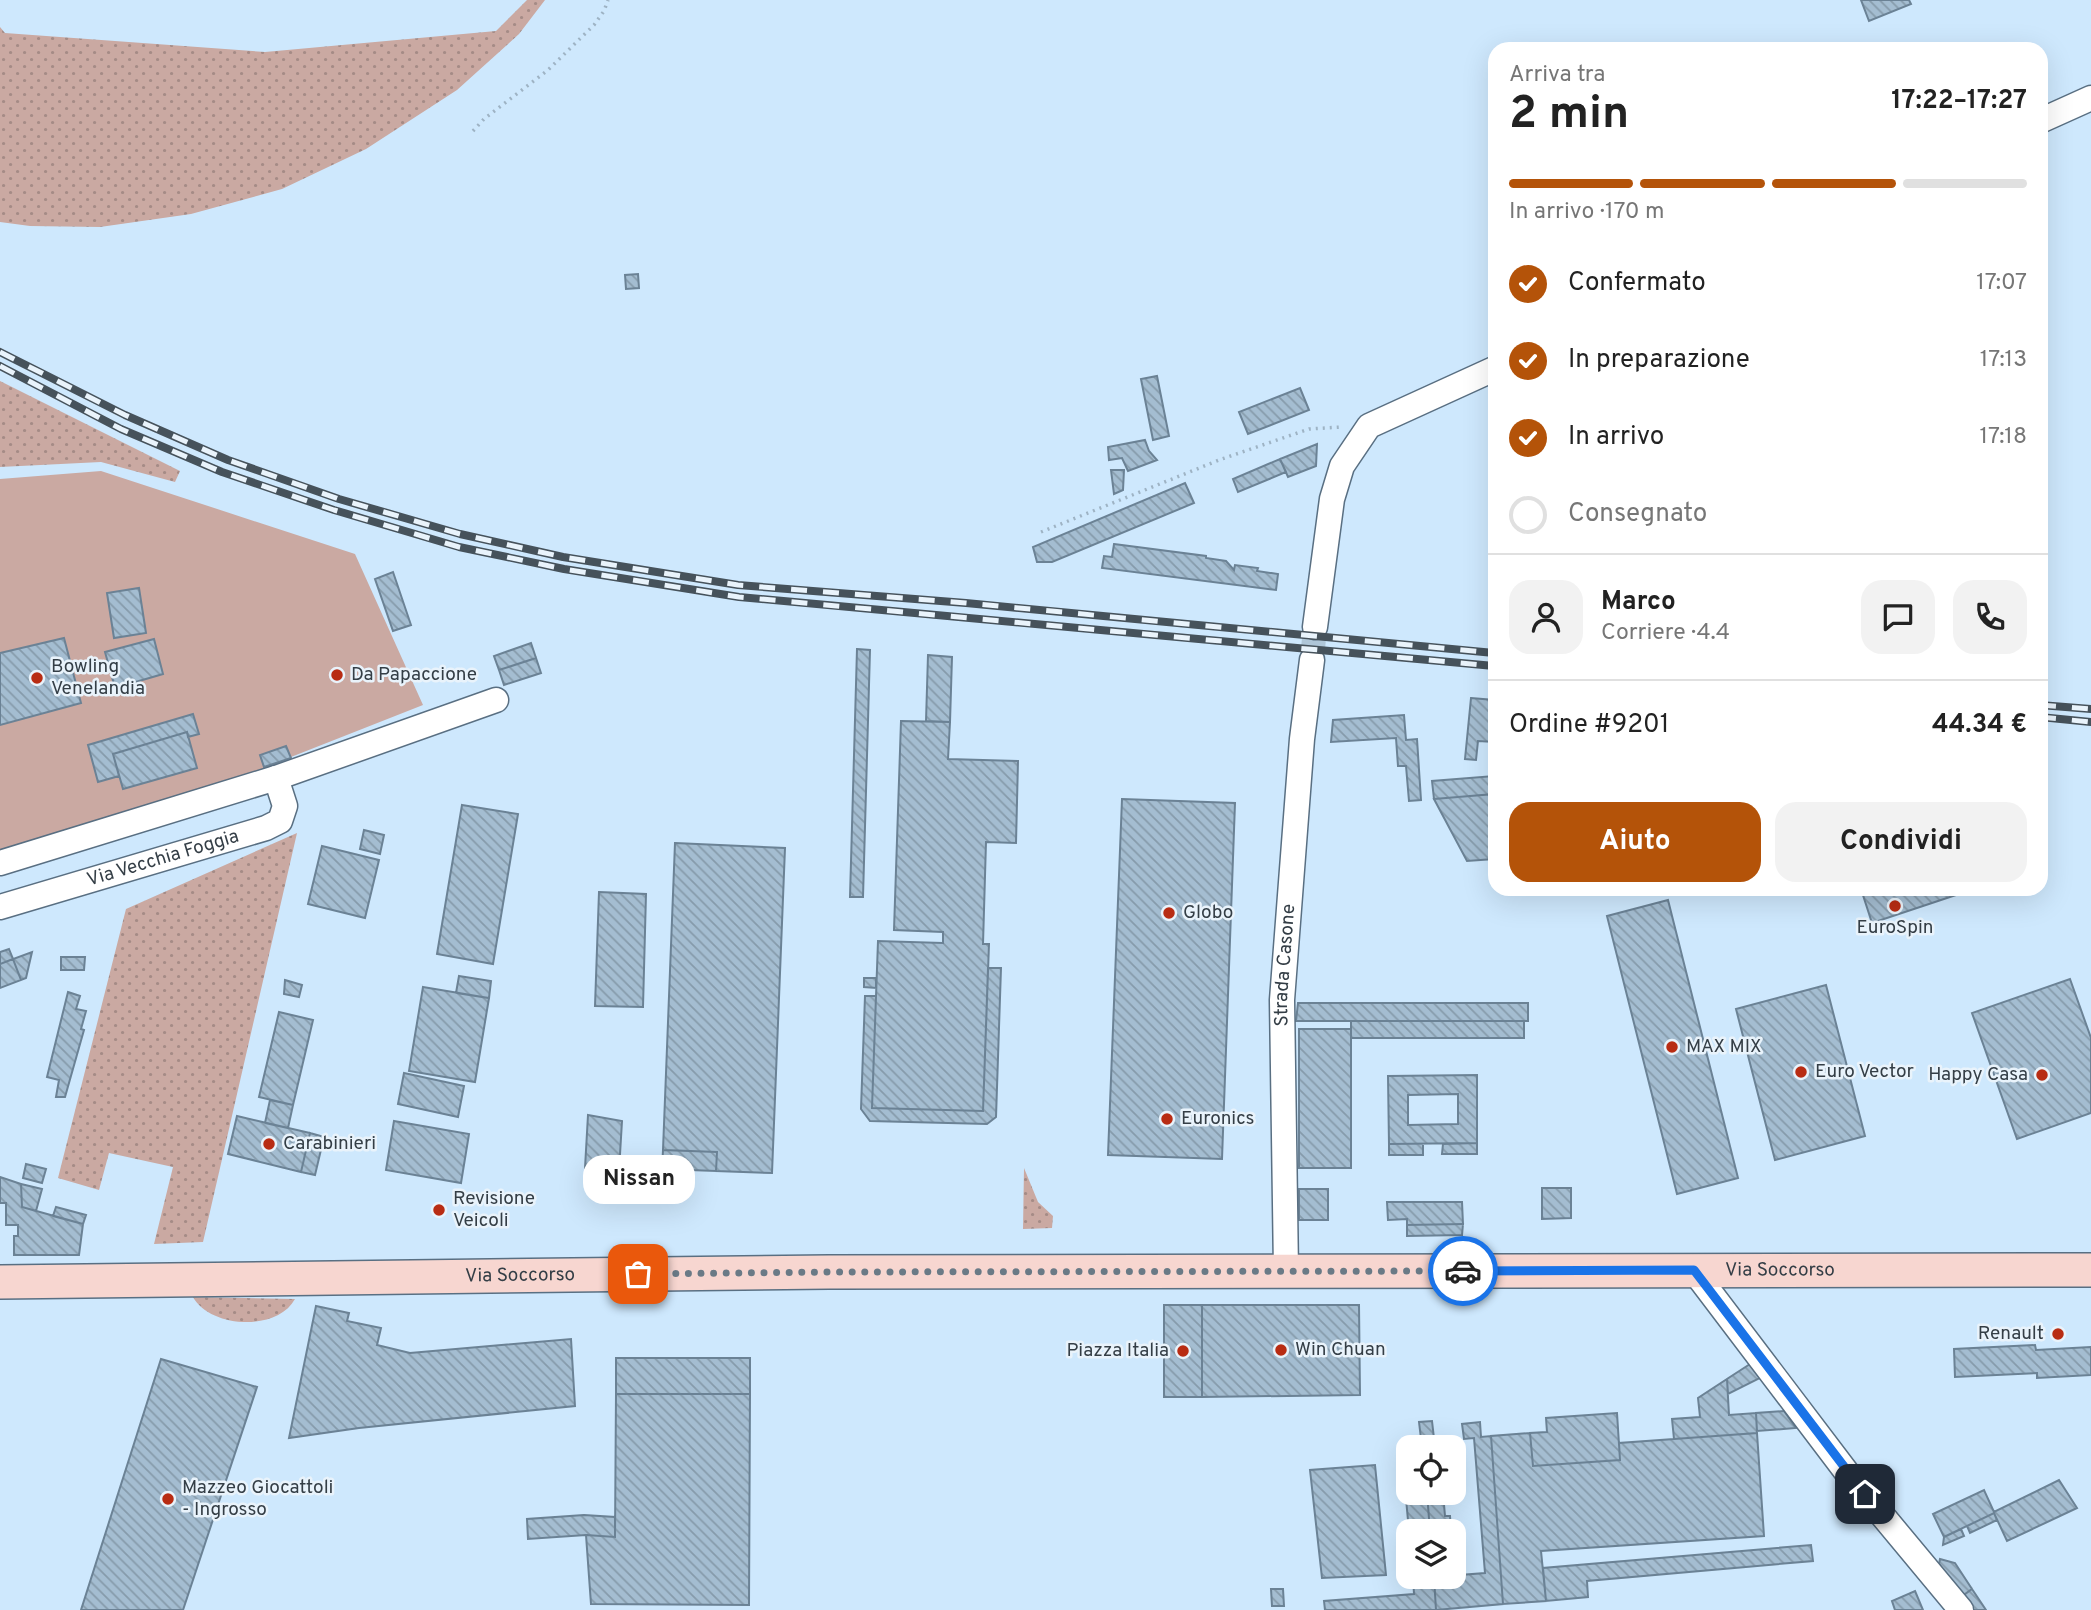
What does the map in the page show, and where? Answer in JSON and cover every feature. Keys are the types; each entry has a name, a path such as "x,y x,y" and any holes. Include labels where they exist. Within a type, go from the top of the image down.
{"main road":[{"name":"Via Soccorso","path":"0,1282 829,1272 2091,1270"}],"street":[{"path":"2048,118 2091,99"},
{"path":"1315,627 1332,499 1342,466 1368,426 1488,372"},
{"name":"Strada Casone","path":"1286,1271 1282,1000 1302,739 1312,660"},
{"path":"0,863 275,778 496,700"},
{"name":"Via Vecchia Foggia","path":"0,908 266,828 280,821 285,806 275,778"},
{"path":"1694,1270 1848,1474 1961,1610"}],"path":[{"path":"473,131 548,70 594,25 608,0"},
{"path":"1041,532 1219,460 1309,429 1368,426"}],"shaded area":[{"path":"527,0 545,0 519,34 457,90 366,149 282,189 191,214 100,227 30,226 0,222 0,27 5,33 265,52 496,31"},
{"path":"0,381 180,471 175,482 101,462 0,467"},
{"name":"Da Papaccione","path":"101,471 355,554 423,705 291,757 256,775 0,855 0,479"},
{"path":"297,833 203,1242 154,1244 173,1167 109,1153 99,1190 58,1178 126,909"},
{"path":"1024,1168 1038,1202 1053,1216 1052,1228 1023,1229"},
{"path":"193,1297 295,1299 286,1310 274,1317 244,1322 214,1315"}],"building":[{"path":"1861,0 1909,0 1911,4 1869,21"},
{"path":"638,274 639,288 626,289 625,275"},
{"path":"1157,376 1169,436 1153,440 1141,379"},
{"path":"1300,388 1309,410 1248,434 1239,412"},
{"path":"1145,440 1149,451 1157,460 1128,471 1122,458 1109,460 1108,447"},
{"path":"1317,444 1316,466 1288,477 1280,459"},
{"path":"1280,459 1286,472 1238,492 1233,479"},
{"path":"1111,470 1124,470 1123,490 1114,494"},
{"path":"1185,483 1194,503 1052,562 1037,562 1033,547"},
{"path":"1114,544 1206,556 1226,561 1234,570 1235,565 1258,568 1257,571 1278,574 1276,590 1102,568 1104,556 1112,557"},
{"path":"393,572 411,625 393,631 375,579"},
{"path":"139,588 146,633 114,638 107,593"},
{"name":"Bowling Venelandia","path":"64,638 81,703 0,725 0,653"},
{"path":"154,639 163,674 115,688 105,652"},
{"path":"531,643 536,658 499,670 494,656"},
{"path":"857,649 870,650 863,897 850,897"},
{"path":"928,655 952,657 950,722 926,721"},
{"path":"536,658 541,673 504,685 499,670"},
{"path":"1471,698 1488,699 1488,742 1478,741 1476,760 1465,759"},
{"path":"193,714 199,734 188,737 187,732 113,754 119,776 98,782 88,745"},
{"path":"1404,715 1406,740 1417,739 1421,800 1409,801 1406,766 1398,766 1396,738 1331,742 1333,720"},
{"path":"901,721 950,722 948,759 1018,761 1016,843 986,842 983,944 989,944 983,1111 872,1108 878,941 943,943 943,932 894,930"},
{"path":"187,732 197,768 123,789 113,754"},
{"path":"286,746 291,758 264,767 260,755"},
{"path":"1488,776 1488,794 1434,799 1432,781"},
{"path":"1488,794 1488,859 1467,861 1434,799"},
{"path":"1122,799 1235,803 1222,1159 1108,1155"},
{"path":"462,805 518,814 493,964 437,954"},
{"path":"364,830 384,835 380,854 360,849"},
{"path":"675,843 785,848 772,1173 716,1171 717,1152 663,1150"},
{"path":"322,846 379,860 365,918 308,904"},
{"path":"599,892 646,894 643,1007 595,1006"},
{"name":"EuroSpin","path":"1863,896 1953,896 1872,923"},
{"name":"MAX MIX","path":"1668,900 1738,1178 1677,1194 1607,916"},
{"path":"9,949 13,959 0,964 0,952"},
{"path":"32,952 26,978 21,980 13,959"},
{"path":"61,957 85,957 84,970 61,970"},
{"path":"13,959 21,980 0,988 0,964"},
{"path":"988,968 1001,968 996,1117 987,1124 870,1121 861,1109 865,996 876,996 872,1108 983,1111"},
{"path":"459,976 491,981 489,998 456,993"},
{"path":"864,978 876,978 876,988 864,987"},
{"name":"Happy Casa","path":"2070,979 2091,1038 2091,1113 2017,1139 1972,1013"},
{"path":"285,980 302,985 299,997 284,994"},
{"name":"Euro Vector","path":"1826,985 1865,1136 1775,1160 1736,1009"},
{"path":"423,987 489,998 475,1082 409,1071"},
{"path":"68,992 80,996 76,1009 86,1011 81,1029 84,1030 65,1097 56,1097 59,1080 47,1077"},
{"path":"1298,1003 1528,1003 1528,1021 1296,1021"},
{"path":"279,1012 313,1020 293,1105 259,1097"},
{"path":"1351,1021 1524,1021 1524,1038 1351,1038"},
{"path":"1299,1029 1351,1029 1351,1168 1299,1168"},
{"path":"404,1073 464,1086 458,1117 398,1104"},
{"path":"1477,1075 1477,1143 1389,1144 1388,1076","holes":["1458,1094 1458,1124 1408,1125 1408,1095"]},
{"path":"270,1100 293,1105 288,1128 265,1123"},
{"path":"588,1115 622,1121 619,1171 585,1168"},
{"name":"Carabinieri","path":"237,1116 310,1133 301,1172 228,1154"},
{"path":"394,1121 469,1134 461,1183 386,1170"},
{"path":"310,1133 324,1137 315,1175 301,1172"},
{"path":"1477,1143 1477,1154 1442,1154 1443,1144"},
{"path":"1389,1144 1423,1144 1423,1155 1389,1155"},
{"path":"663,1150 717,1152 716,1171 662,1169"},
{"path":"26,1164 46,1169 42,1183 23,1178"},
{"path":"0,1177 21,1184 22,1207 83,1224 79,1255 14,1255 14,1236 18,1236 18,1225 6,1225 6,1203 0,1203"},
{"path":"21,1184 42,1189 36,1211 22,1207"},
{"path":"1542,1188 1571,1188 1571,1218 1542,1219"},
{"path":"1299,1189 1328,1189 1328,1220 1299,1220"},
{"path":"1387,1202 1462,1202 1463,1224 1407,1225 1407,1219 1388,1220"},
{"path":"56,1207 86,1215 83,1224 53,1216"},
{"path":"1463,1224 1462,1235 1407,1236 1407,1225"},
{"name":"Piazza Italia","path":"1164,1305 1202,1305 1202,1397 1164,1397"},
{"name":"Win Chuan","path":"1202,1305 1359,1305 1360,1395 1202,1397"},
{"path":"316,1306 349,1313 347,1321 381,1328 377,1345 410,1353 571,1339 575,1406 359,1428 289,1438"},
{"path":"2035,1345 2036,1350 2091,1347 2091,1375 2037,1378 2037,1373 1955,1377 1954,1349"},
{"path":"616,1358 750,1358 750,1394 616,1394"},
{"name":"Mazzeo Giocattoli - Ingrosso","path":"161,1359 257,1387 183,1610 81,1610"},
{"path":"1750,1364 1760,1378 1728,1394 1727,1379"},
{"path":"1727,1379 1729,1415 1756,1413 1757,1433 1674,1439 1672,1419 1700,1417 1698,1398"},
{"path":"616,1394 750,1394 749,1605 591,1604 586,1535 615,1537"},
{"path":"1784,1411 1796,1428 1757,1431 1756,1413"},
{"path":"1617,1413 1620,1460 1533,1466 1530,1433 1547,1432 1546,1418"},
{"path":"1432,1421 1434,1435 1421,1435 1419,1422"},
{"path":"1480,1422 1481,1437 1491,1436 1503,1604 1436,1610 1435,1589 1466,1589 1466,1574 1485,1573 1474,1438 1466,1439 1462,1424"},
{"path":"1530,1433 1533,1466 1620,1460 1619,1443 1757,1433 1764,1536 1541,1551 1546,1601 1503,1604 1491,1436"},
{"path":"1375,1465 1386,1575 1322,1578 1310,1470"},
{"path":"2059,1480 2077,1508 2007,1541 1994,1513 1944,1537 1933,1514 1984,1490 1994,1512"},
{"path":"1407,1505 1428,1505 1429,1519 1408,1519"},
{"path":"1428,1505 1444,1505 1445,1516 1450,1516 1450,1519 1429,1519"},
{"path":"1994,1513 1997,1520 1970,1533 1967,1526"},
{"path":"584,1515 615,1517 615,1537 586,1535 528,1539 527,1519"},
{"path":"1961,1529 1964,1536 1943,1545 1944,1537"},
{"path":"1811,1545 1813,1561 1587,1581 1588,1597 1546,1601 1543,1568"},
{"path":"1940,1559 1955,1563 1972,1589 1961,1597 1939,1564"},
{"path":"1271,1589 1283,1589 1284,1606 1272,1606"},
{"path":"1414,1589 1435,1589 1436,1610 1325,1610 1324,1601 1414,1594"},
{"path":"1972,1589 1986,1610 1969,1610 1961,1597"},
{"path":"1915,1591 1923,1610 1895,1610 1892,1601"}],"tunnel":[{"path":"1312,660 1315,627"}],"railway":[{"path":"0,352 125,415 228,460 339,499 460,534 563,557 738,585 966,603 1488,652"},
{"path":"0,366 121,429 222,472 334,510 459,547 564,569 739,597 1488,665"},
{"path":"2048,706 2091,709"},
{"path":"2048,718 2091,722"}],"way so far":[{"path":"638,1274 1463,1271"}],"place":[{"name":"Da Papaccione","path":"337,675"},
{"name":"Bowling Venelandia","path":"37,678"},
{"name":"EuroSpin","path":"1895,906"},
{"name":"Globo","path":"1169,913"},
{"name":"MAX MIX","path":"1672,1047"},
{"name":"Euro Vector","path":"1801,1072"},
{"name":"Happy Casa","path":"2042,1075"},
{"name":"Euronics","path":"1167,1119"},
{"name":"Carabinieri","path":"269,1144"},
{"name":"Revisione Veicoli","path":"439,1210"},
{"name":"Nissan","path":"638,1274"},
{"name":"Renault","path":"2058,1334"},
{"name":"Win Chuan","path":"1281,1350"},
{"name":"Piazza Italia","path":"1183,1351"},
{"name":"Mazzeo Giocattoli - Ingrosso","path":"168,1499"}],"route":[{"path":"1463,1271 1694,1270 1865,1494"}]}
